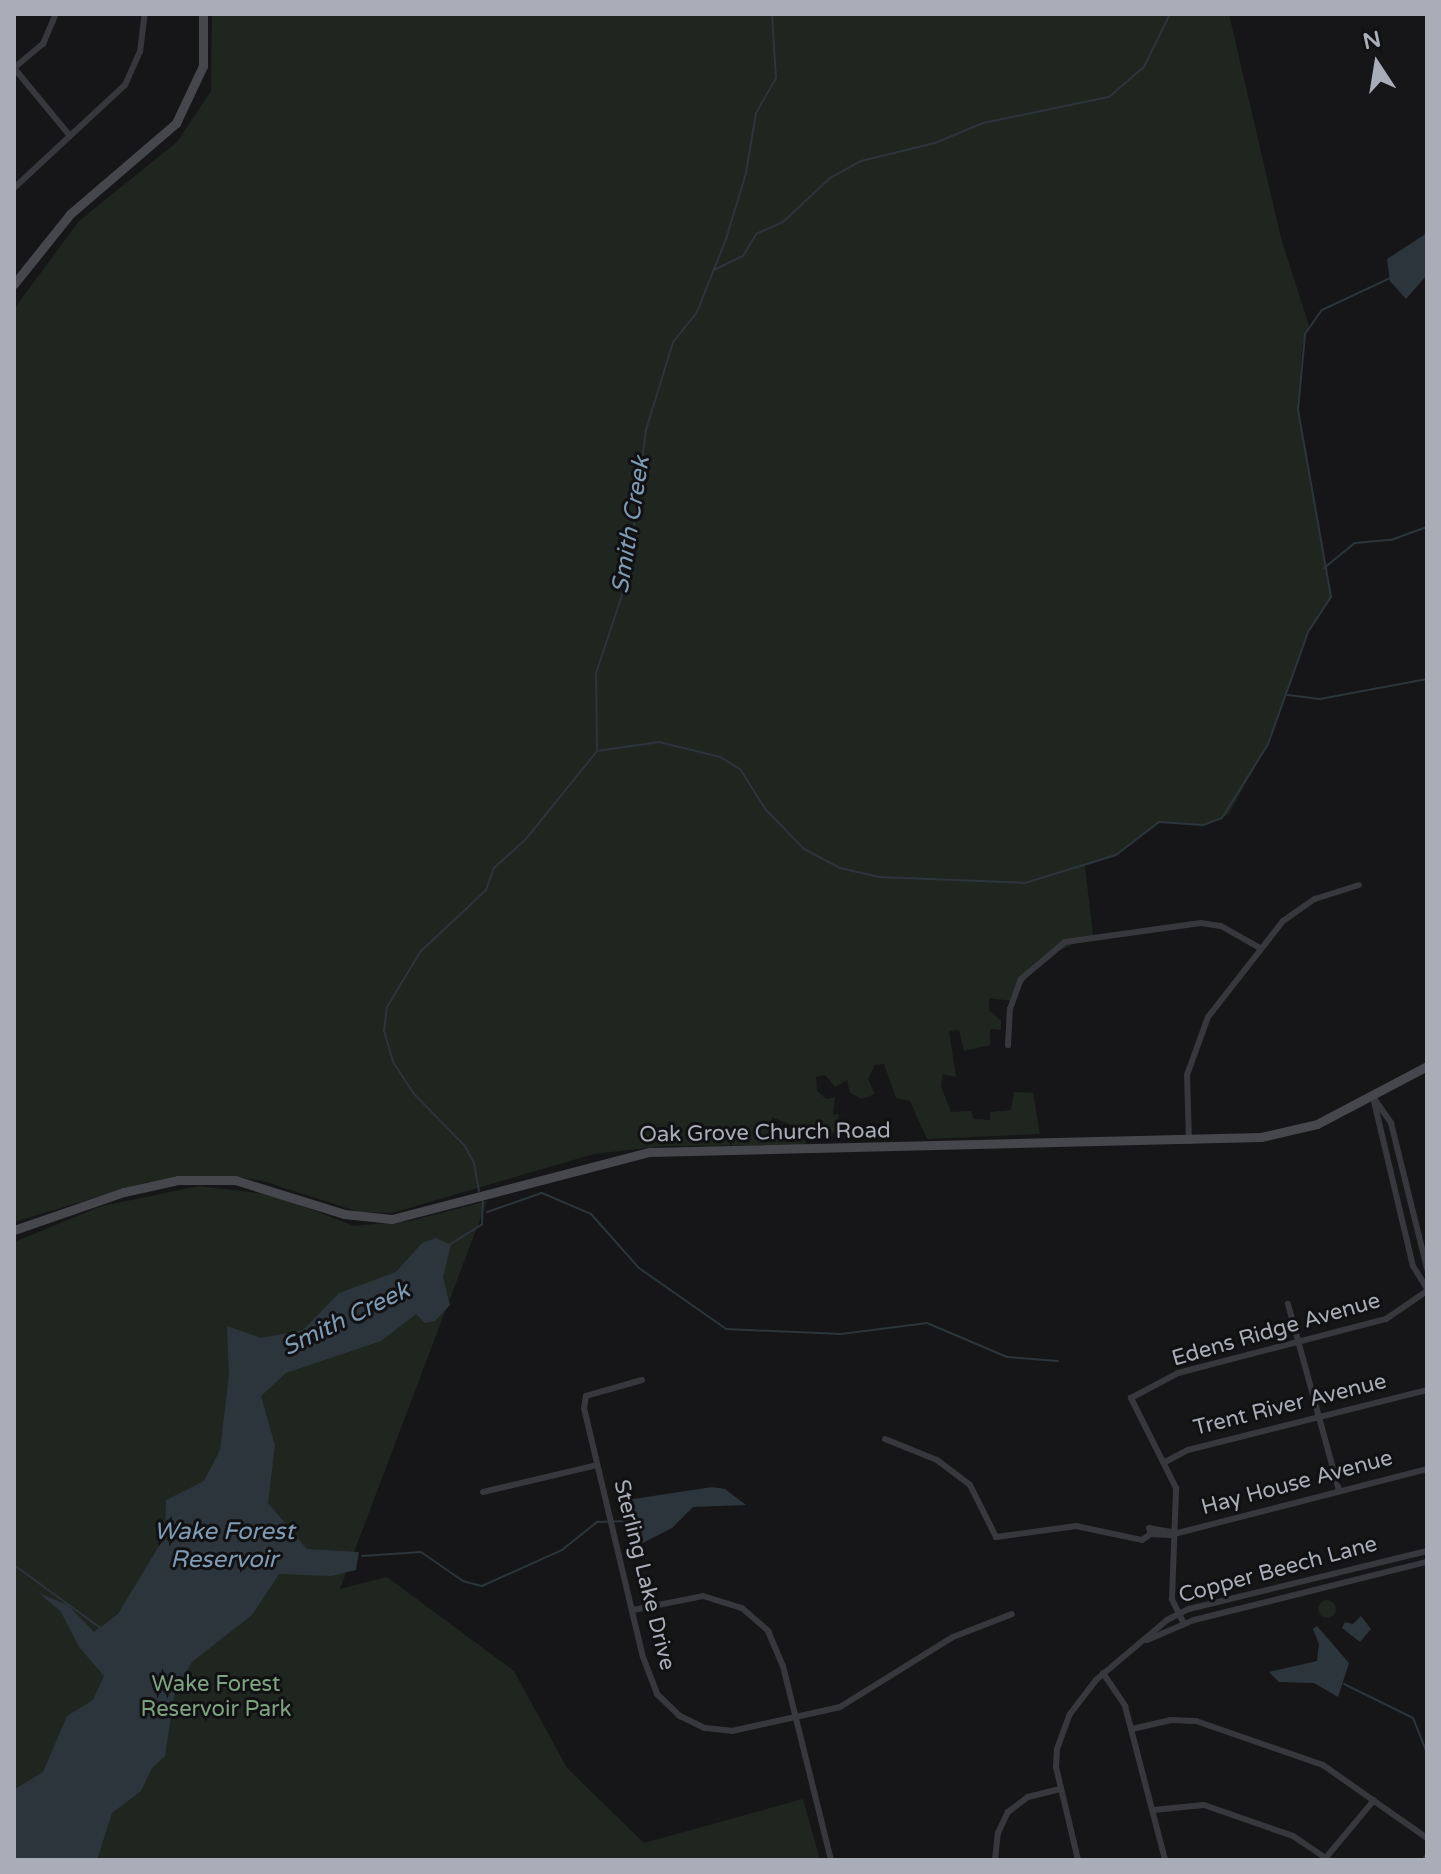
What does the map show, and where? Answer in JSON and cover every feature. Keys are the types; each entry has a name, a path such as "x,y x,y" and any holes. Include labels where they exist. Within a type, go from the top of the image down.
{"main road":[{"path":"14,284 70,214 176,123 203,66 203,14"},
{"name":"Oak Grove Church Road","path":"14,1230 124,1192 178,1180 235,1180 344,1214 392,1219 621,1155 650,1152 1189,1141 1292,1131 1373,1097 1427,1066"}],"street":[{"path":"56,14 43,44 14,68 70,136"},
{"path":"14,188 107,106 130,77 140,52 145,14"},
{"path":"1189,1141 1191,1052 1208,1017 1260,948 1299,908 1359,885"},
{"path":"1008,1045 1010,1009 1021,979 1065,942 1201,923 1221,926 1260,948"},
{"path":"1373,1097 1391,1123 1427,1269"},
{"path":"1373,1097 1413,1266 1427,1290"},
{"path":"1395,1190 1406,1187"},
{"name":"Edens Ridge Avenue","path":"1165,1462 1131,1398 1178,1373 1386,1319 1427,1290"},
{"path":"1288,1304 1339,1490"},
{"name":"Sterling Lake Drive","path":"642,1380 586,1396 584,1408 650,1679 680,1716 705,1728 732,1731 863,1697 953,1637 1012,1614"},
{"name":"Trent River Avenue","path":"1165,1462 1188,1450 1427,1390"},
{"name":"Hay House Avenue","path":"885,1439 937,1460 970,1485 996,1537 1061,1526 1142,1540 1151,1534 1152,1526 1177,1533 1427,1469"},
{"path":"1165,1462 1179,1499 1172,1584 1184,1624"},
{"path":"483,1492 597,1465"},
{"name":"Copper Beech Lane","path":"1078,1860 1056,1767 1060,1734 1103,1673 1179,1614 1427,1551"},
{"name":"Copper Beech Lane","path":"1147,1640 1184,1624 1427,1562"},
{"path":"633,1610 703,1596 742,1608 758,1619 777,1648 831,1860"},
{"path":"1103,1673 1119,1693 1132,1729 1165,1860"},
{"path":"1132,1729 1170,1720 1196,1721 1323,1765 1427,1838"},
{"path":"995,1860 998,1833 1008,1812 1028,1797 1060,1789"},
{"path":"1153,1810 1204,1805 1293,1836 1325,1859 1374,1800"}],"green space":[{"path":"212,14 1229,14 1281,238 1309,326 1302,346 1298,410 1331,597 1308,632 1268,744 1228,815 1203,825 1159,822 1116,855 1085,866 1093,935 1037,961 1012,1001 989,998 989,1010 1001,1021 1001,1030 990,1029 990,1045 964,1051 959,1030 949,1031 956,1077 943,1074 941,1086 951,1112 971,1111 974,1119 990,1120 990,1112 1011,1110 1014,1092 1033,1093 1040,1134 927,1139 910,1101 896,1098 884,1064 875,1065 868,1079 875,1094 862,1099 850,1093 847,1080 835,1087 825,1075 816,1077 817,1091 826,1099 835,1097 833,1115 839,1114 838,1120 844,1122 828,1138 815,1128 810,1132 771,1117 778,1133 801,1134 807,1145 664,1146 594,1154 392,1213 359,1212 263,1181 230,1176 147,1182 14,1222 14,309 79,221 177,142 211,91"},
{"name":"Wake Forest Reservoir Park","path":"199,1186 274,1195 354,1226 410,1221 487,1201 340,1589 387,1577 514,1671 567,1768 644,1843 803,1799 820,1860 14,1860 14,1242 102,1206"},
{"path":"1323,1600 1331,1600 1336,1609 1334,1616 1323,1618 1318,1613 1318,1605"}],"water":[{"path":"1427,233 1427,275 1406,299 1390,281 1387,259"},
{"name":"Wake Forest Reservoir","path":"436,1238 451,1245 443,1277 450,1305 435,1321 425,1323 416,1314 381,1341 286,1373 261,1396 275,1445 268,1503 307,1549 359,1552 356,1570 331,1576 279,1574 252,1615 192,1662 175,1690 165,1756 152,1768 141,1791 112,1813 97,1860 14,1860 15,1789 43,1772 67,1716 93,1700 104,1676 79,1647 61,1612 39,1593 68,1605 94,1632 118,1614 165,1536 166,1500 204,1481 220,1450 229,1375 227,1326 261,1338 303,1330 339,1293 396,1272 422,1243"},
{"path":"712,1487 725,1489 746,1505 693,1507 672,1528 631,1549 627,1500"},
{"path":"1361,1616 1371,1629 1360,1642 1342,1628 1345,1622 1353,1624"},
{"path":"1317,1626 1349,1663 1338,1697 1314,1683 1279,1682 1269,1672 1317,1661 1319,1644 1313,1629"}],"waterway":[{"name":"Smith Creek","path":"479,1191 474,1163 465,1146 414,1094 393,1062 384,1031 387,1007 420,952 486,890 494,868 526,839 597,751 596,673 627,580 646,430 673,342 697,312 726,239 746,173 756,113 776,78 772,14"},
{"path":"714,270 743,256 756,234 783,222 830,178 861,161 935,143 983,123 1109,97 1144,67 1170,14"},
{"path":"597,751 659,742 720,757 740,769 766,810 804,849 840,868 878,877 1025,883 1116,855 1159,822 1203,825 1222,818 1268,744 1308,632 1331,597 1298,410 1305,334 1322,310 1390,278"},
{"path":"1324,568 1355,543 1391,540 1427,527"},
{"path":"1288,695 1320,699 1427,679"},
{"path":"487,1212 542,1193 591,1214 639,1268 726,1329 841,1334 927,1323 1007,1357 1058,1361"},
{"name":"Smith Creek","path":"449,1245 482,1224 483,1201"},
{"path":"362,1556 421,1552 463,1581 482,1586 562,1550 597,1522 629,1521"},
{"name":"Smith Creek","path":"14,1565 103,1630"},
{"path":"1344,1684 1413,1718 1427,1752"}]}
